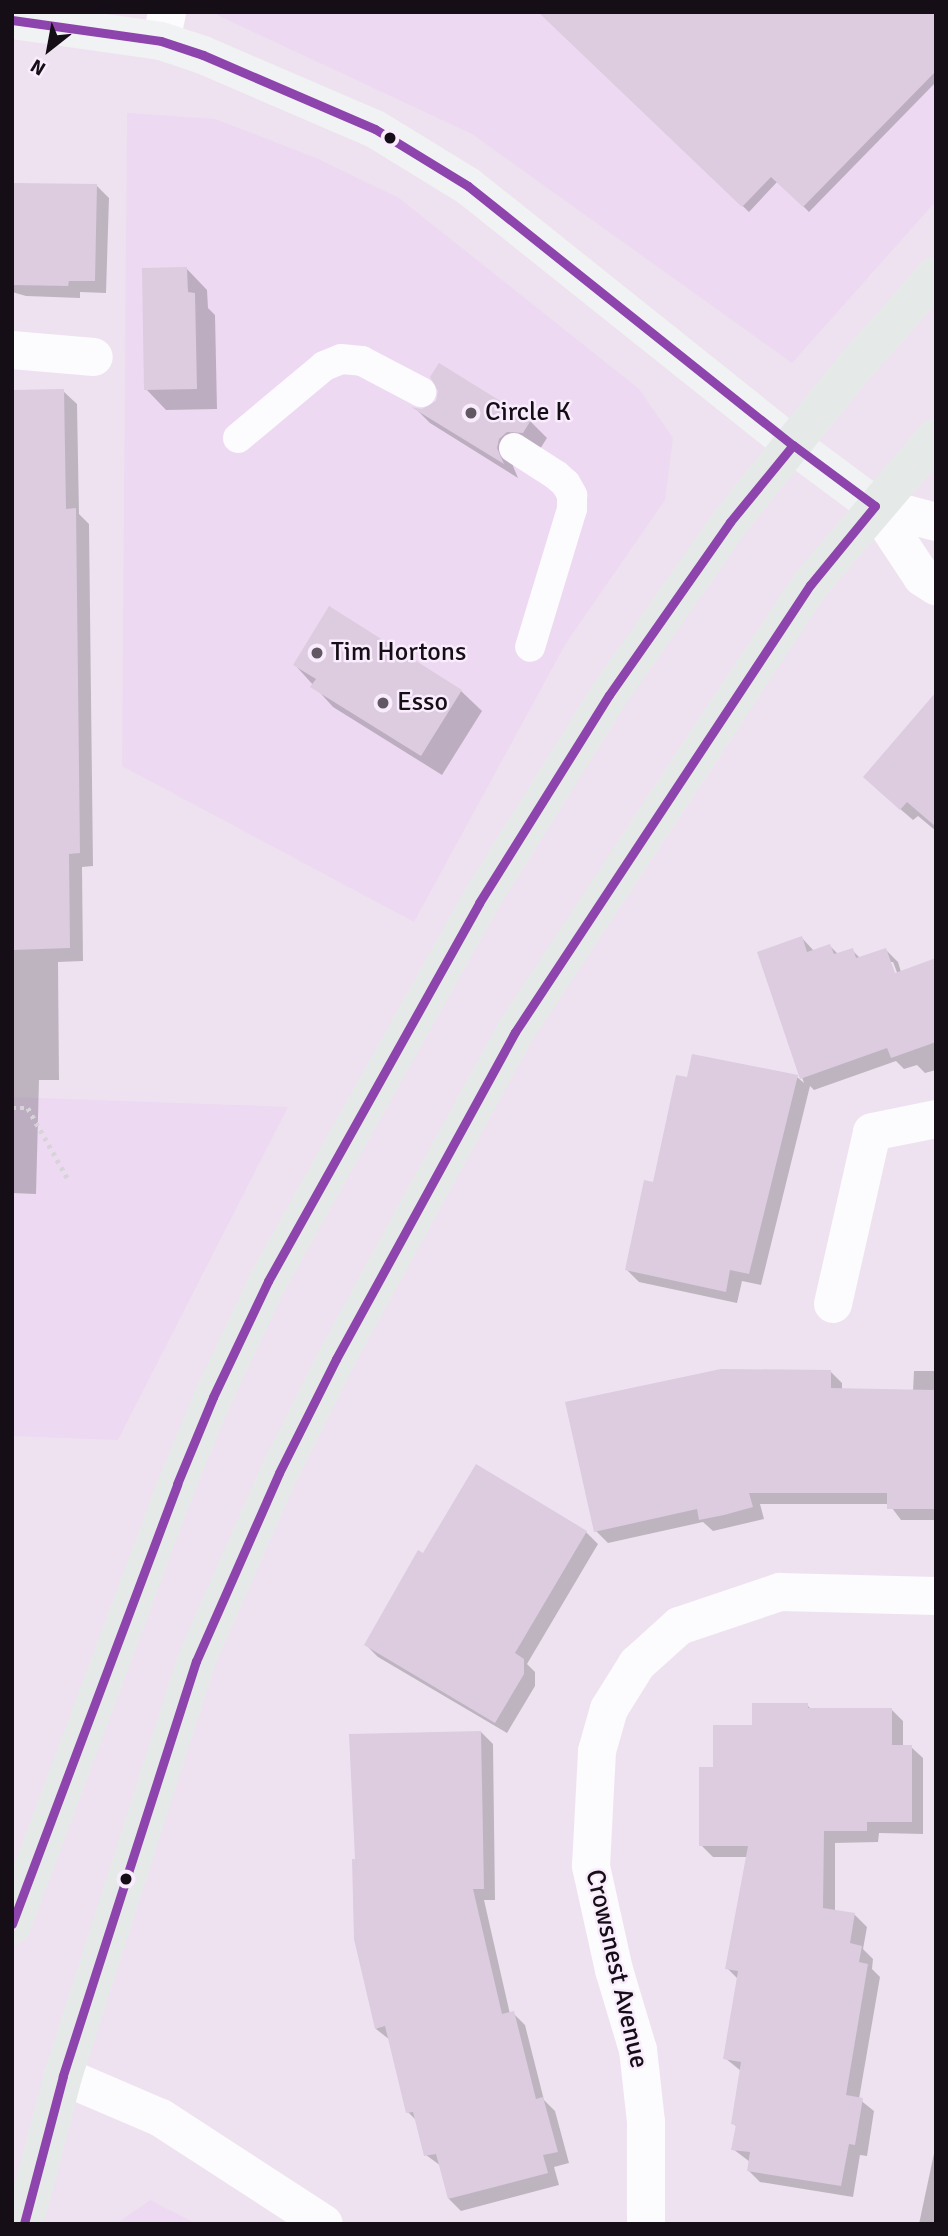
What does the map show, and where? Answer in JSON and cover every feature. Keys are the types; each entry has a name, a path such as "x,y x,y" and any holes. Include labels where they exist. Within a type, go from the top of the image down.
{"main road":[{"path":"12,1925 177,1484 213,1397 268,1281 479,903 608,695 730,522 851,371 936,275"},
{"path":"24,2224 63,2076 196,1661 279,1473 336,1359 515,1032 810,585 936,437"}],"street":[{"path":"12,20 164,27 203,55 375,129 468,186 793,445 875,506 922,577 936,586"},
{"path":"12,351 94,357"},
{"path":"875,506 936,522"},
{"path":"833,1304 872,1132 936,1119"},
{"name":"Crowsnest Avenue","path":"646,2224 646,2122 638,2050 614,1970 591,1866 597,1751 609,1709 637,1664 679,1626 780,1592 936,1596"},
{"path":"63,2076 161,2118 324,2224"}],"lane":[{"path":"238,438 324,366 341,359 362,361 421,392"},
{"path":"514,448 556,475 566,484 572,495 572,509 530,647"}],"path":[{"path":"12,1108 27,1108 68,1179"}],"shaded area":[{"path":"217,12 936,12 936,201 792,363 472,134 217,15"},
{"path":"127,113 215,119 316,158 399,198 639,389 673,438 665,500 566,643 414,922 122,766"},
{"path":"12,1097 288,1107 118,1440 12,1436"},
{"path":"150,2200 197,2224 116,2224"}],"building":[{"path":"538,12 936,12 936,71 803,207 771,177 742,207"},
{"path":"12,183 97,184 95,281 69,281 68,286 12,285"},
{"path":"187,267 188,292 195,293 197,389 144,390 142,268"},
{"name":"Circle K","path":"439,363 531,420 523,433 507,432 499,439 497,448 504,464 411,407 422,409 436,401 438,391 430,377"},
{"path":"64,389 66,509 76,508 80,853 69,854 70,948 12,950 12,390"},
{"path":"329,606 462,690 421,756 310,687 316,679 293,665"},
{"path":"936,692 936,827 907,802 900,810 863,777"},
{"path":"802,936 807,952 830,944 834,954 853,948 856,958 886,948 895,973 936,958 936,1042 891,1058 887,1048 800,1079 757,952"},
{"path":"692,1054 798,1075 749,1274 730,1270 726,1292 625,1270 644,1180 653,1182 676,1075 687,1077"},
{"path":"721,1369 831,1370 831,1388 936,1390 936,1509 887,1509 887,1493 749,1493 753,1507 724,1515 699,1520 697,1509 594,1532 565,1402"},
{"path":"476,1464 587,1531 515,1653 524,1659 524,1674 495,1723 364,1645 418,1550 423,1553"},
{"path":"752,1703 808,1703 808,1708 892,1708 892,1745 912,1745 912,1822 867,1822 867,1831 824,1831 823,1908 855,1913 850,1943 862,1946 859,1962 868,1964 846,2095 863,2098 855,2145 849,2144 841,2186 747,2171 750,2152 731,2150 736,2125 731,2124 741,2062 723,2059 738,1971 725,1969 748,1846 699,1846 699,1767 713,1767 713,1725 752,1725"},
{"path":"481,1731 484,1889 473,1889 502,2014 514,2011 536,2099 543,2097 558,2152 543,2155 548,2173 448,2199 436,2154 424,2156 413,2112 406,2113 385,2026 375,2029 354,1939 352,1859 355,1859 349,1734"}],"transit line":[{"path":"12,20 161,41 203,55 375,129 468,186 793,445 875,506 810,585 515,1032 336,1359 279,1473 196,1661 63,2076 24,2224"},
{"path":"12,1924 177,1484 213,1397 268,1281 479,903 609,695 730,522 793,445"}],"place":[{"name":"Circle K","path":"471,413"},
{"name":"Tim Hortons","path":"317,653"},
{"name":"Esso","path":"383,703"}]}
